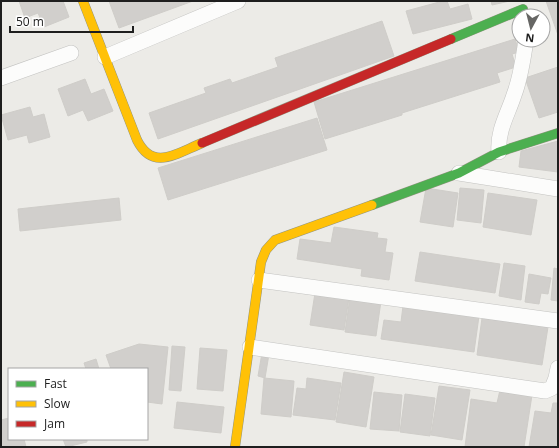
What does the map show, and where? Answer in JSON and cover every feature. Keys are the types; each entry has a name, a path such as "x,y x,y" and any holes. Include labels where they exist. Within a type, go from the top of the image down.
{"street":[{"path":"84,1 142,150 148,156 158,159 166,158 511,14"},
{"path":"105,57 238,1"},
{"path":"499,152 498,144 500,132 522,72 525,48"},
{"path":"1,78 71,53"},
{"path":"235,447 261,262 268,246 275,240 459,173 499,152 558,133"},
{"path":"459,173 558,189"},
{"path":"259,280 558,321"},
{"path":"250,347 545,391 552,388 558,368"}],"building":[{"path":"19,1 63,1 69,17 44,27 38,13 25,18"},
{"path":"109,1 193,1 119,28"},
{"path":"447,1 450,9 468,4 472,19 413,34 406,11"},
{"path":"491,1 510,1 492,5"},
{"path":"546,1 558,1 558,35 551,15 551,8 548,8"},
{"path":"382,21 394,56 158,139 149,113 206,93 204,88 230,79 232,83 278,67 275,58"},
{"path":"511,40 511,48 518,48 519,52 512,54 516,67 497,73 500,82 325,139 314,102"},
{"path":"558,67 558,112 539,118 525,78"},
{"path":"85,79 91,94 104,89 113,111 88,121 83,110 68,116 58,89"},
{"path":"30,107 33,117 44,114 50,137 29,143 27,135 8,140 1,115"},
{"path":"317,118 327,150 168,200 158,168"},
{"path":"558,141 558,172 519,167 521,151"},
{"path":"426,188 458,193 453,227 420,222"},
{"path":"460,188 484,190 481,223 457,220"},
{"path":"488,193 537,200 531,235 483,227"},
{"path":"119,198 121,220 20,231 18,209"},
{"path":"334,227 378,233 377,238 387,239 385,252 393,253 389,280 361,276 362,269 297,259 300,239 331,243"},
{"path":"420,252 500,264 495,293 415,281"},
{"path":"504,263 525,266 521,300 499,296"},
{"path":"554,268 558,269 558,301 551,300"},
{"path":"529,274 551,278 548,294 541,293 539,304 525,302"},
{"path":"315,293 349,298 344,330 310,325"},
{"path":"350,297 381,301 376,336 345,332"},
{"path":"403,306 479,316 474,352 381,339 384,320 401,322"},
{"path":"482,318 548,327 542,365 477,355"},
{"path":"139,344 168,347 162,404 148,402 148,368 111,368 106,355"},
{"path":"172,346 185,347 181,391 169,390"},
{"path":"200,348 227,350 223,391 197,389"},
{"path":"262,353 269,354 265,378 258,376"},
{"path":"96,359 99,368 86,368 84,363"},
{"path":"344,372 374,377 366,427 336,422"},
{"path":"264,378 294,381 291,417 261,414"},
{"path":"307,378 341,383 335,420 293,415 297,388 306,389"},
{"path":"439,386 470,390 462,440 431,435"},
{"path":"500,390 532,395 524,447 465,447 471,399 497,403"},
{"path":"374,392 402,395 399,431 370,429"},
{"path":"405,394 435,398 430,436 400,432"},
{"path":"177,402 224,407 221,433 174,428"},
{"path":"553,403 558,403 558,444 557,443 556,447 529,447 535,411 551,413"},
{"path":"8,418 8,440 24,440 26,447 1,447 1,420"},
{"path":"63,440 87,440 87,442 66,447"}],"traffic: fast":[{"path":"451,39 511,14"},
{"path":"372,205 459,173 499,152 558,133"}],"traffic: slow":[{"path":"83,1 137,140 143,150 158,158 175,155 202,143"},
{"path":"235,447 261,262 266,250 275,240 372,205"}],"traffic: jam":[{"path":"202,143 451,39"}]}
